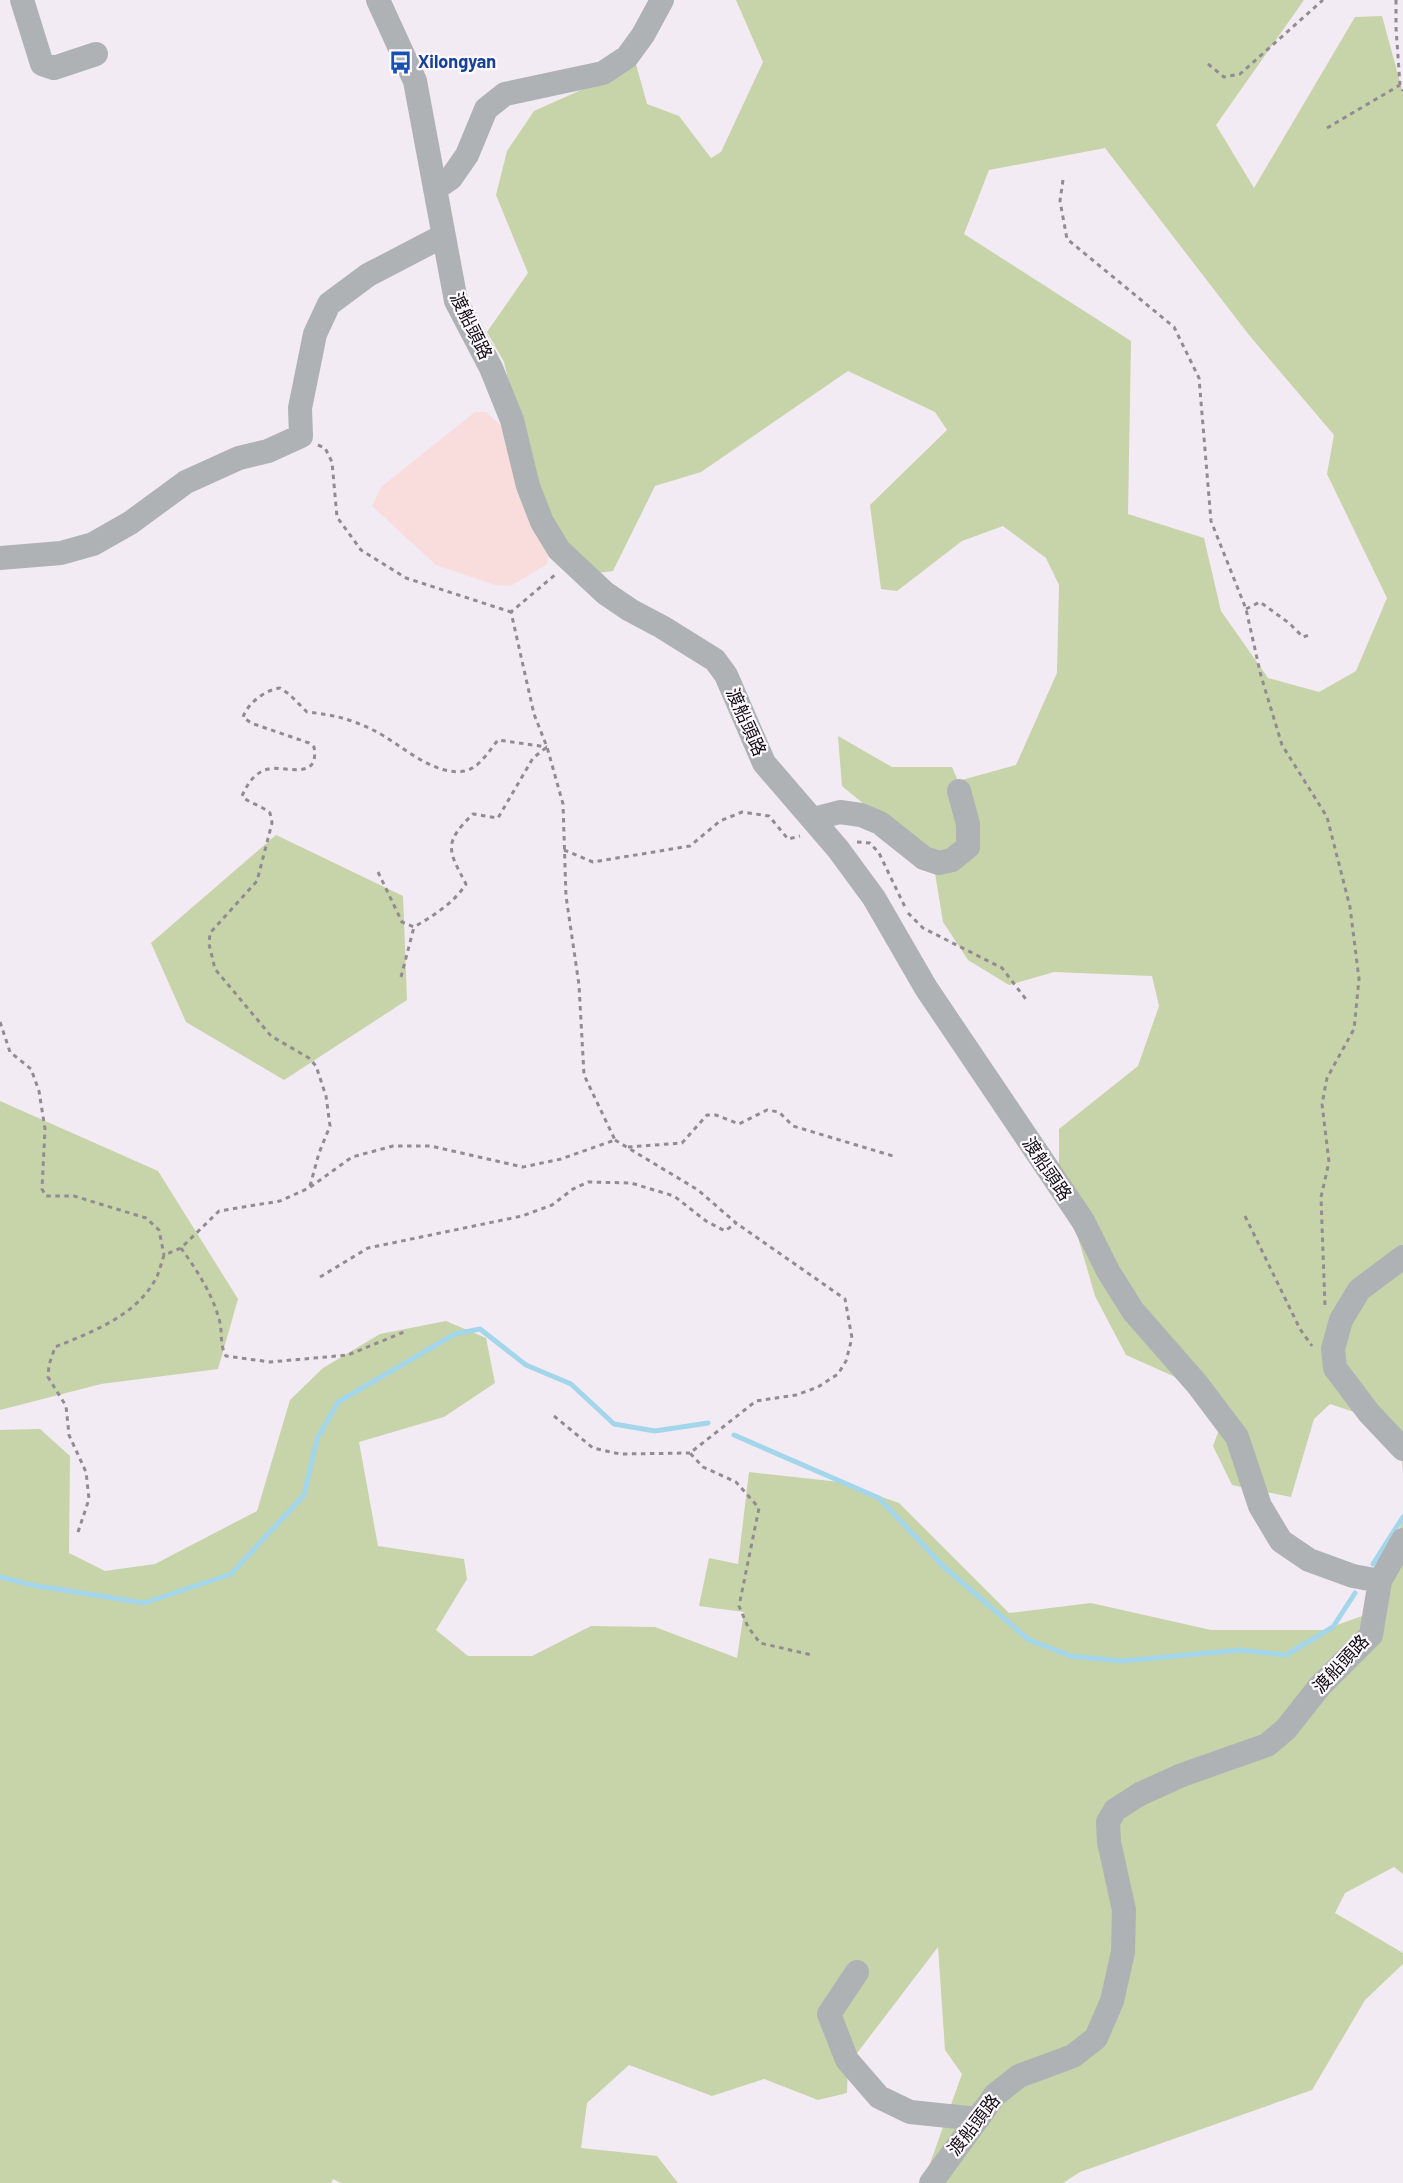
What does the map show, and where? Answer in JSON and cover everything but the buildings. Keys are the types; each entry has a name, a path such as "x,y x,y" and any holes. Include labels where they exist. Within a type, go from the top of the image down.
{"street":[{"path":"22,0 42,64 54,68 96,54"},
{"name":"渡船頭路","path":"378,0 415,81 456,301 505,400 518,441 528,486 542,522 559,550 578,569 621,604 716,660 726,675 764,763 838,849 874,898 926,988 1083,1221 1108,1271 1133,1311 1197,1384 1237,1437 1260,1506 1281,1541 1309,1560 1353,1576 1380,1581 1371,1635 1320,1686 1286,1729 1267,1745 1182,1775 1140,1794 1115,1810 1107,1822 1109,1842 1124,1910 1123,1952 1112,2001 1096,2038 1073,2056 1019,2076 995,2095 931,2183"},
{"path":"435,189 451,177 467,155 486,109 505,94 603,73 627,57 643,35 662,0"},
{"path":"0,558 61,553 93,544 130,523 186,482 239,458 268,450 301,436 300,408 315,334 329,304 368,275 443,236"},
{"path":"817,825 840,812 861,815 880,823 924,858 939,864 952,860 968,847 968,824 959,791"},
{"path":"1403,1257 1359,1290 1341,1320 1333,1349 1335,1368 1369,1413 1403,1449"},
{"path":"1380,1581 1403,1540"},
{"path":"857,1972 829,2014 847,2060 879,2097 910,2112 978,2119"}],"path":[{"path":"1208,64 1224,77 1240,74 1323,0"},
{"path":"1396,0 1400,85 1403,91"},
{"path":"1327,128 1400,85"},
{"path":"1063,180 1060,201 1067,238 1174,327 1198,378 1211,521 1246,609 1261,676 1282,746 1327,817 1350,907 1359,980 1354,1029 1327,1078 1322,1104 1329,1162 1321,1197 1325,1303 1323,1312"},
{"path":"301,436 325,448 332,462 337,517 361,549 406,578 511,612"},
{"path":"511,612 572,561"},
{"path":"1246,609 1260,602 1304,637 1309,635"},
{"path":"511,612 534,714 547,747 563,804 566,896 579,985 584,1075 615,1140 698,1190 736,1223 845,1299 852,1338 846,1361 838,1374 819,1387 796,1395 756,1401 690,1453 620,1454 593,1448 554,1416"},
{"path":"309,1188 330,1126 326,1096 316,1066 309,1058 271,1036 215,969 209,945 210,933 257,881 272,823 270,813 262,806 247,801 242,796 249,780 269,769 304,770 311,765 315,753 314,747 309,743 251,723 243,717 246,710 269,690 280,688 307,712 338,715 375,731 404,750 441,769 465,771 477,765 498,740 547,747"},
{"path":"401,977 414,927 432,917 460,894 466,884 452,858 450,845 459,827 473,814 498,818 533,758 547,747"},
{"path":"564,850 593,862 690,846 720,821 742,812 769,816 788,839 817,825"},
{"path":"838,849 859,842 870,843 879,853 907,912 923,928 1002,968 1028,1002"},
{"path":"378,872 402,922 414,927"},
{"path":"0,1022 10,1052 31,1069 39,1091 45,1129 42,1189 46,1196 74,1196 146,1218 159,1230 164,1256 155,1281 138,1303 90,1333 55,1347 49,1365 48,1377 66,1406 69,1434 86,1472 90,1499 78,1532"},
{"path":"626,1147 682,1143 707,1115 716,1115 739,1124 767,1110 779,1112 793,1126 893,1156"},
{"path":"164,1256 181,1248 219,1211 280,1201 309,1188 352,1157 393,1146 430,1146 523,1167 561,1159 615,1140"},
{"path":"320,1277 368,1248 522,1216 552,1205 573,1189 588,1182 631,1183 674,1196 706,1221 724,1231 736,1223"},
{"path":"1245,1216 1300,1329 1317,1352 1335,1368"},
{"path":"181,1248 198,1272 219,1320 221,1346 226,1356 270,1362 348,1354 404,1332"},
{"path":"690,1453 703,1467 736,1482 759,1508 739,1606 748,1627 760,1643 812,1655"}],"shaded area":[{"path":"475,412 486,412 506,430 549,552 547,564 511,586 495,585 436,565 372,506 381,487"}],"green space":[{"path":"736,0 1304,0 1216,125 1254,188 1355,17 1382,16 1403,93 1403,1474 1401,1446 1369,1417 1330,1404 1314,1419 1291,1497 1232,1485 1213,1446 1221,1424 1200,1388 1126,1355 1095,1296 1059,1172 1059,1129 1138,1066 1159,1006 1152,976 1054,972 1009,985 968,960 943,922 933,861 842,786 838,736 892,767 952,767 958,781 1016,765 1057,673 1059,585 1046,558 1003,526 962,541 897,591 881,589 870,505 947,430 935,412 848,371 701,472 655,486 613,571 591,574 538,504 504,362 487,332 528,273 496,195 507,151 534,111 608,78 634,57 647,104 679,116 711,158 721,152 763,62","holes":["1105,148 1249,335 1334,435 1327,474 1387,598 1356,671 1319,692 1268,678 1221,611 1204,538 1128,514 1131,341 964,234 989,170"]},
{"path":"276,835 403,896 407,1000 284,1080 186,1022 151,943"},
{"path":"0,1101 158,1171 238,1299 218,1369 101,1384 0,1410"},
{"path":"446,1321 486,1338 495,1383 444,1417 359,1442 378,1546 464,1559 467,1579 436,1630 468,1656 532,1656 591,1626 655,1627 737,1658 744,1612 699,1606 709,1558 738,1564 749,1472 840,1482 899,1503 1009,1613 1091,1603 1211,1630 1323,1630 1365,1615 1403,1520 1403,1874 1394,1867 1345,1893 1335,1913 1403,1953 1403,1964 1365,2000 1312,2090 1080,2172 1063,2183 923,2183 962,2074 945,2050 938,1947 848,2065 847,2093 818,2100 764,2079 712,2096 629,2065 587,2103 581,2148 657,2156 678,2183 341,2183 333,2179 331,2183 0,2183 0,1430 40,1429 70,1456 69,1553 105,1571 155,1564 257,1511 290,1400 323,1368 380,1334"}],"waterway":[{"path":"0,1577 32,1585 144,1603 231,1574 304,1495 317,1439 338,1402 455,1334 480,1329 526,1365 571,1384 614,1424 655,1431 708,1423"},
{"path":"734,1435 879,1498 943,1566 1029,1640 1071,1656 1122,1661 1240,1650 1286,1655 1333,1627 1355,1593"},
{"path":"1373,1564 1403,1517"}],"place":[{"name":"Xilongyan","path":"400,62"}]}
